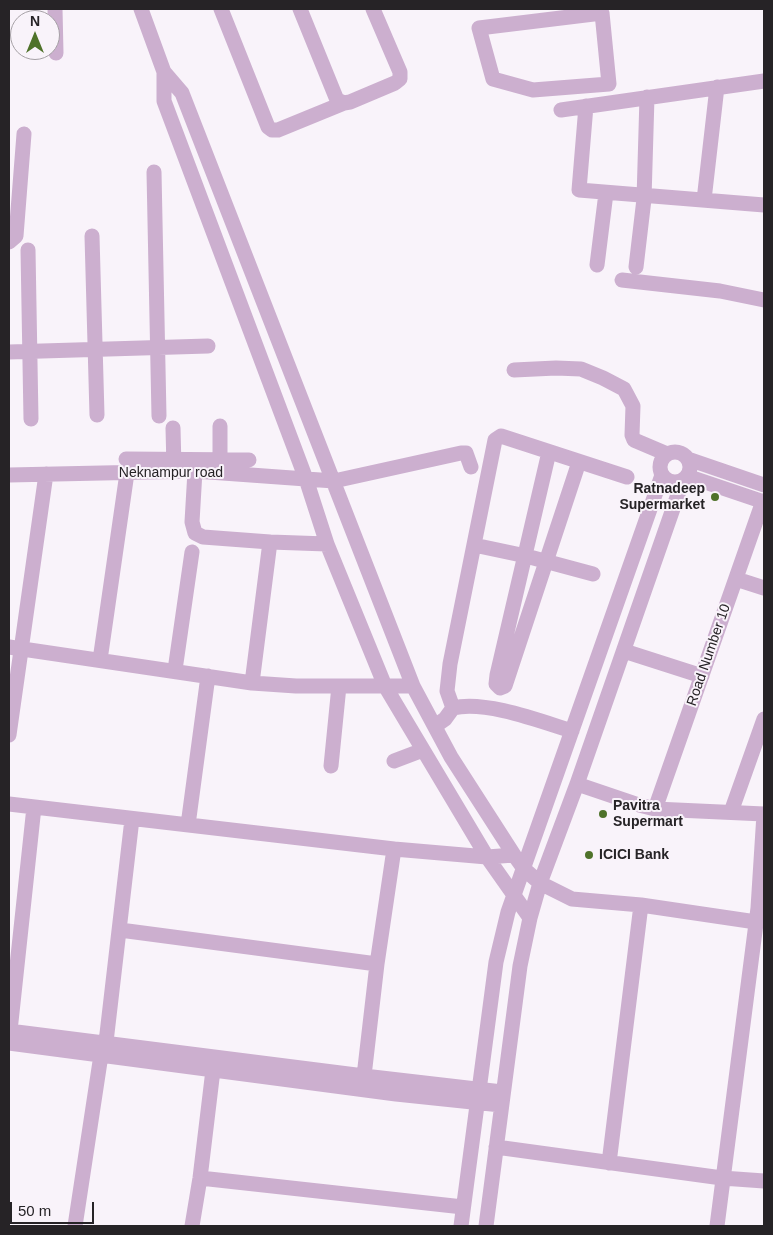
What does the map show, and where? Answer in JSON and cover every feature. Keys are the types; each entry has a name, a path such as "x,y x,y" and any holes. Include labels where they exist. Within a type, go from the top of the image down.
{"street":[{"path":"141,9 164,72 164,101 306,479 327,544 385,686 487,857 530,918"},
{"path":"221,9 268,126 272,130 278,130 350,102 395,83 400,79 400,72 373,9"},
{"path":"300,9 338,100 344,103"},
{"path":"602,11 609,84 533,90 493,79 479,28 520,16 602,11"},
{"path":"164,72 182,93 413,686 451,757 514,856 524,869 540,883 572,899 759,912"},
{"path":"561,110 764,81"},
{"path":"704,200 717,87"},
{"path":"636,267 644,196 647,97"},
{"path":"586,106 579,190 764,205"},
{"path":"9,242 16,236 24,134"},
{"path":"154,172 159,416"},
{"path":"598,265 606,193"},
{"path":"92,236 97,415"},
{"path":"28,250 31,419"},
{"path":"622,280 720,291 764,300"},
{"path":"9,352 208,346"},
{"path":"514,370 582,369 603,378 624,389 633,406 632,434 634,440 667,454 678,452 688,459 764,485"},
{"path":"220,426 220,466"},
{"path":"172,428 173,465 220,466 249,460"},
{"path":"453,708 447,690 450,664 496,440 501,436 627,477"},
{"path":"549,452 497,675 496,684 500,688 505,686 579,462"},
{"name":"Neknampur road","path":"9,475 46,474 126,466 173,465 195,471 220,466 306,479 334,481 461,453 466,453 471,468"},
{"path":"667,454 660,463 660,469 662,474 671,482 685,478 764,501"},
{"path":"486,1226 501,1098 520,966 530,918 540,883 685,478 690,470 688,459"},
{"path":"100,660 126,466"},
{"path":"195,471 192,522 196,533 203,537 327,544"},
{"path":"9,735 16,648 46,474"},
{"path":"461,1226 496,962 508,912 662,474"},
{"name":"Road Number 10","path":"655,809 764,501"},
{"path":"252,683 270,542"},
{"path":"474,545 526,556 593,574"},
{"path":"175,670 192,552"},
{"path":"736,579 764,588"},
{"path":"16,648 175,670 252,683 296,686 413,686"},
{"path":"624,651 702,676"},
{"path":"188,825 208,676"},
{"path":"330,766 339,686"},
{"path":"434,726 445,719 453,708 464,705 476,705 509,712 572,731"},
{"path":"731,812 764,719"},
{"path":"394,761 423,750"},
{"path":"577,784 655,809 764,814 759,912 717,1226"},
{"path":"9,804 394,849 487,857 514,856"},
{"path":"34,807 9,1035 104,1049 364,1076 477,1096"},
{"path":"75,1226 104,1049 120,930 132,819"},
{"path":"364,1076 377,964 394,849"},
{"path":"609,1163 641,904"},
{"path":"120,930 377,964"},
{"path":"104,1049 213,1070 396,1094 501,1098"},
{"path":"192,1226 200,1178 213,1070"},
{"path":"496,1147 722,1178 764,1181"},
{"path":"200,1178 463,1207"}],"place":[{"name":"Ratnadeep Supermarket","path":"715,497"},
{"name":"Pavitra Supermart","path":"603,814"},
{"name":"ICICI Bank","path":"589,855"}]}
